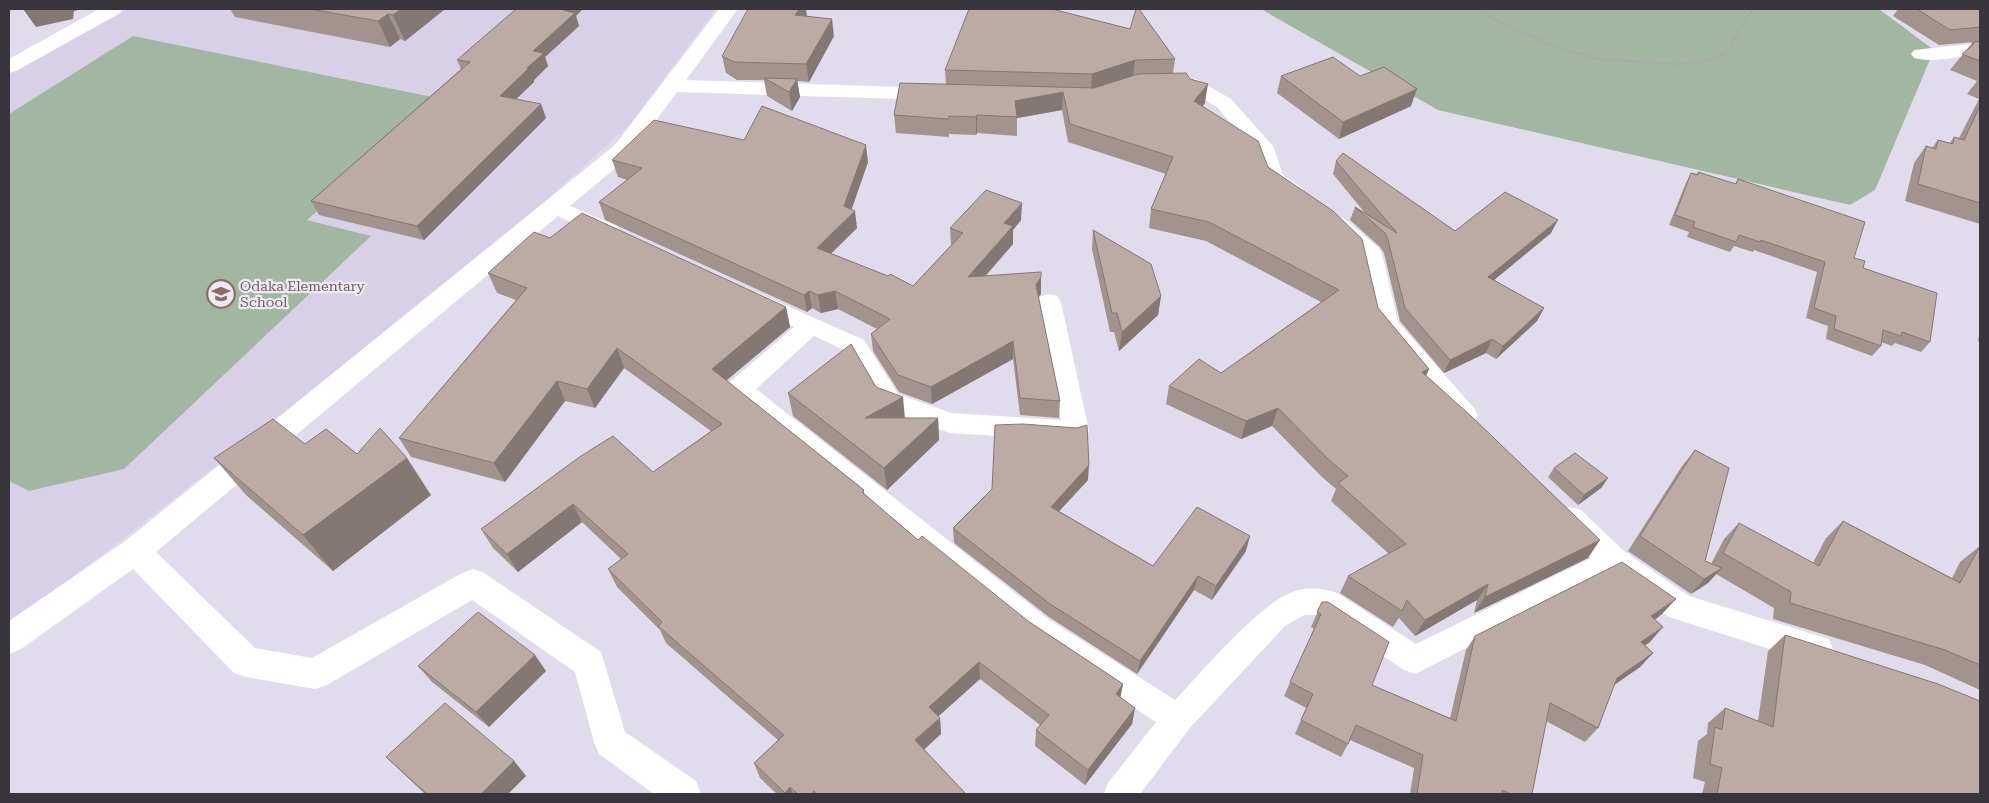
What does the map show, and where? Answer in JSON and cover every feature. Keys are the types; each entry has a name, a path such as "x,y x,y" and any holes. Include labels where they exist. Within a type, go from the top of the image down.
{"street":[{"path":"9,67 113,9"},
{"path":"11,636 135,550 344,381 623,150 729,9"},
{"path":"1152,84 1189,83 1224,103 1262,146 1273,179 1336,223 1370,254 1386,324 1460,413 1481,433"},
{"path":"672,86 957,95"},
{"path":"1550,500 1613,560 1680,607 1839,656"},
{"path":"135,550 246,662 315,674 473,583 589,663 611,742 684,794"}],"lane":[{"path":"1920,54 1948,53 1980,48"},
{"path":"554,206 625,239"},
{"path":"741,292 856,346 889,401 950,423 1076,431 1049,302"},
{"path":"812,325 739,390 1038,628 1178,719"},
{"path":"1120,794 1178,719 1275,617 1300,602 1327,602 1416,660 1613,560"}],"path":[{"path":"1478,9 1504,25 1554,46 1596,59 1673,64 1706,62 1726,53 1749,14 1756,9"}],"shaded area":[{"name":"Odaka Elementary School","path":"129,9 716,9 629,125 529,216 336,372 16,622 9,619 9,74"}],"green space":[{"path":"1261,9 1879,9 1934,50 1875,190 1850,205 1438,110"},
{"path":"133,36 442,99 307,220 371,236 124,469 29,491 9,481 9,114"}],"building":[{"path":"310,9 401,9 393,15 388,14 378,21"},
{"path":"516,9 565,9 563,10 575,13 533,51 544,53 500,96 541,104 417,226 311,201 470,62 457,60"},
{"path":"748,9 799,9 795,15 832,19 806,64 734,62 722,56"},
{"path":"969,9 1052,9 1130,29 1136,9 1139,9 1175,59 1135,60 1092,74 945,70"},
{"path":"1917,9 1980,9 1980,27 1950,30"},
{"path":"1980,41 1980,61 1962,54 1974,44 1972,43"},
{"path":"1333,57 1360,76 1384,67 1417,89 1343,122 1281,76"},
{"path":"1186,73 1190,79 1208,84 1194,101 1258,141 1268,167 1333,211 1362,239 1378,308 1429,369 1422,372 1471,416 1600,540 1485,597 1488,584 1425,620 1407,600 1402,611 1348,576 1406,544 1338,483 1348,476 1328,459 1278,408 1246,421 1169,386 1199,359 1221,373 1339,290 1209,222 1151,209 1173,157 1070,124 1063,92 1015,101 1017,117 977,115 976,117 949,116 948,119 894,115 900,83 1094,88 1138,74"},
{"path":"764,78 797,79 789,92"},
{"path":"762,106 866,145 844,206 855,211 817,248 888,276 890,274 913,286 963,233 950,228 986,190 1022,203 1004,223 1013,226 968,277 1041,272 1041,277 1036,285 1060,401 1020,398 1013,341 931,387 898,375 871,334 890,319 835,291 818,295 809,291 804,295 599,202 642,168 612,160 654,120 744,140"},
{"path":"1980,106 1980,203 1918,184 1926,146 1936,149 1938,140 1953,144 1954,137 1964,140"},
{"path":"1343,153 1455,231 1505,192 1558,220 1488,277 1544,308 1503,346 1492,339 1450,360 1405,308 1385,233 1355,207 1397,233 1336,161"},
{"path":"1698,172 1736,184 1738,179 1865,222 1854,258 1865,261 1863,268 1937,293 1930,342 1902,332 1901,336 1883,330 1881,346 1834,329 1836,316 1814,308 1825,262 1761,240 1760,242 1739,235 1736,242 1693,227 1695,222 1675,215 1691,173 1698,175"},
{"path":"582,213 786,307 712,369 864,490 862,492 918,540 922,536 1028,621 1123,684 1116,694 1135,708 1088,770 1036,730 1049,715 979,662 929,707 940,718 915,740 966,794 816,794 814,791 811,794 798,794 790,787 785,793 754,763 784,735 658,626 662,622 608,569 628,554 573,504 507,554 481,529 581,456 613,436 653,472 722,424 617,348 587,389 557,381 494,463 399,438 527,288 488,273 534,232 550,238"},
{"path":"1093,230 1151,264 1161,296 1122,332 1117,313 1112,313"},
{"path":"851,344 876,387 903,397 865,418 938,418 884,468 788,393"},
{"path":"273,419 305,444 326,429 357,454 380,428 407,458 303,535 214,458"},
{"path":"1023,424 1077,428 1087,425 1089,465 1051,507 1153,566 1197,507 1250,536 1216,586 1198,576 1140,661 1050,604 953,528 992,489 995,425"},
{"path":"1695,450 1729,468 1705,561 1722,568 1704,579 1640,536"},
{"path":"1575,453 1608,478 1584,495 1554,468"},
{"path":"1843,521 1960,583 1980,546 1980,665 1945,650 1790,603 1791,592 1723,553 1739,523 1819,566"},
{"path":"1622,562 1676,599 1651,616 1663,627 1641,642 1653,653 1617,678 1598,728 1550,703 1532,794 1511,794 1502,790 1502,794 1417,794 1423,755 1356,725 1348,744 1301,720 1313,694 1290,682 1321,614 1317,612 1322,602 1328,602 1389,642 1372,685 1456,721 1475,636"},
{"path":"478,612 535,655 476,712 418,666"},
{"path":"1785,635 1938,684 1980,701 1980,794 1717,794 1722,768 1710,764 1715,727 1722,730 1725,708 1773,727"},
{"path":"445,703 514,761 481,794 427,794 386,757"}],"place":[{"name":"Odaka Elementary School","path":"221,294"}]}
